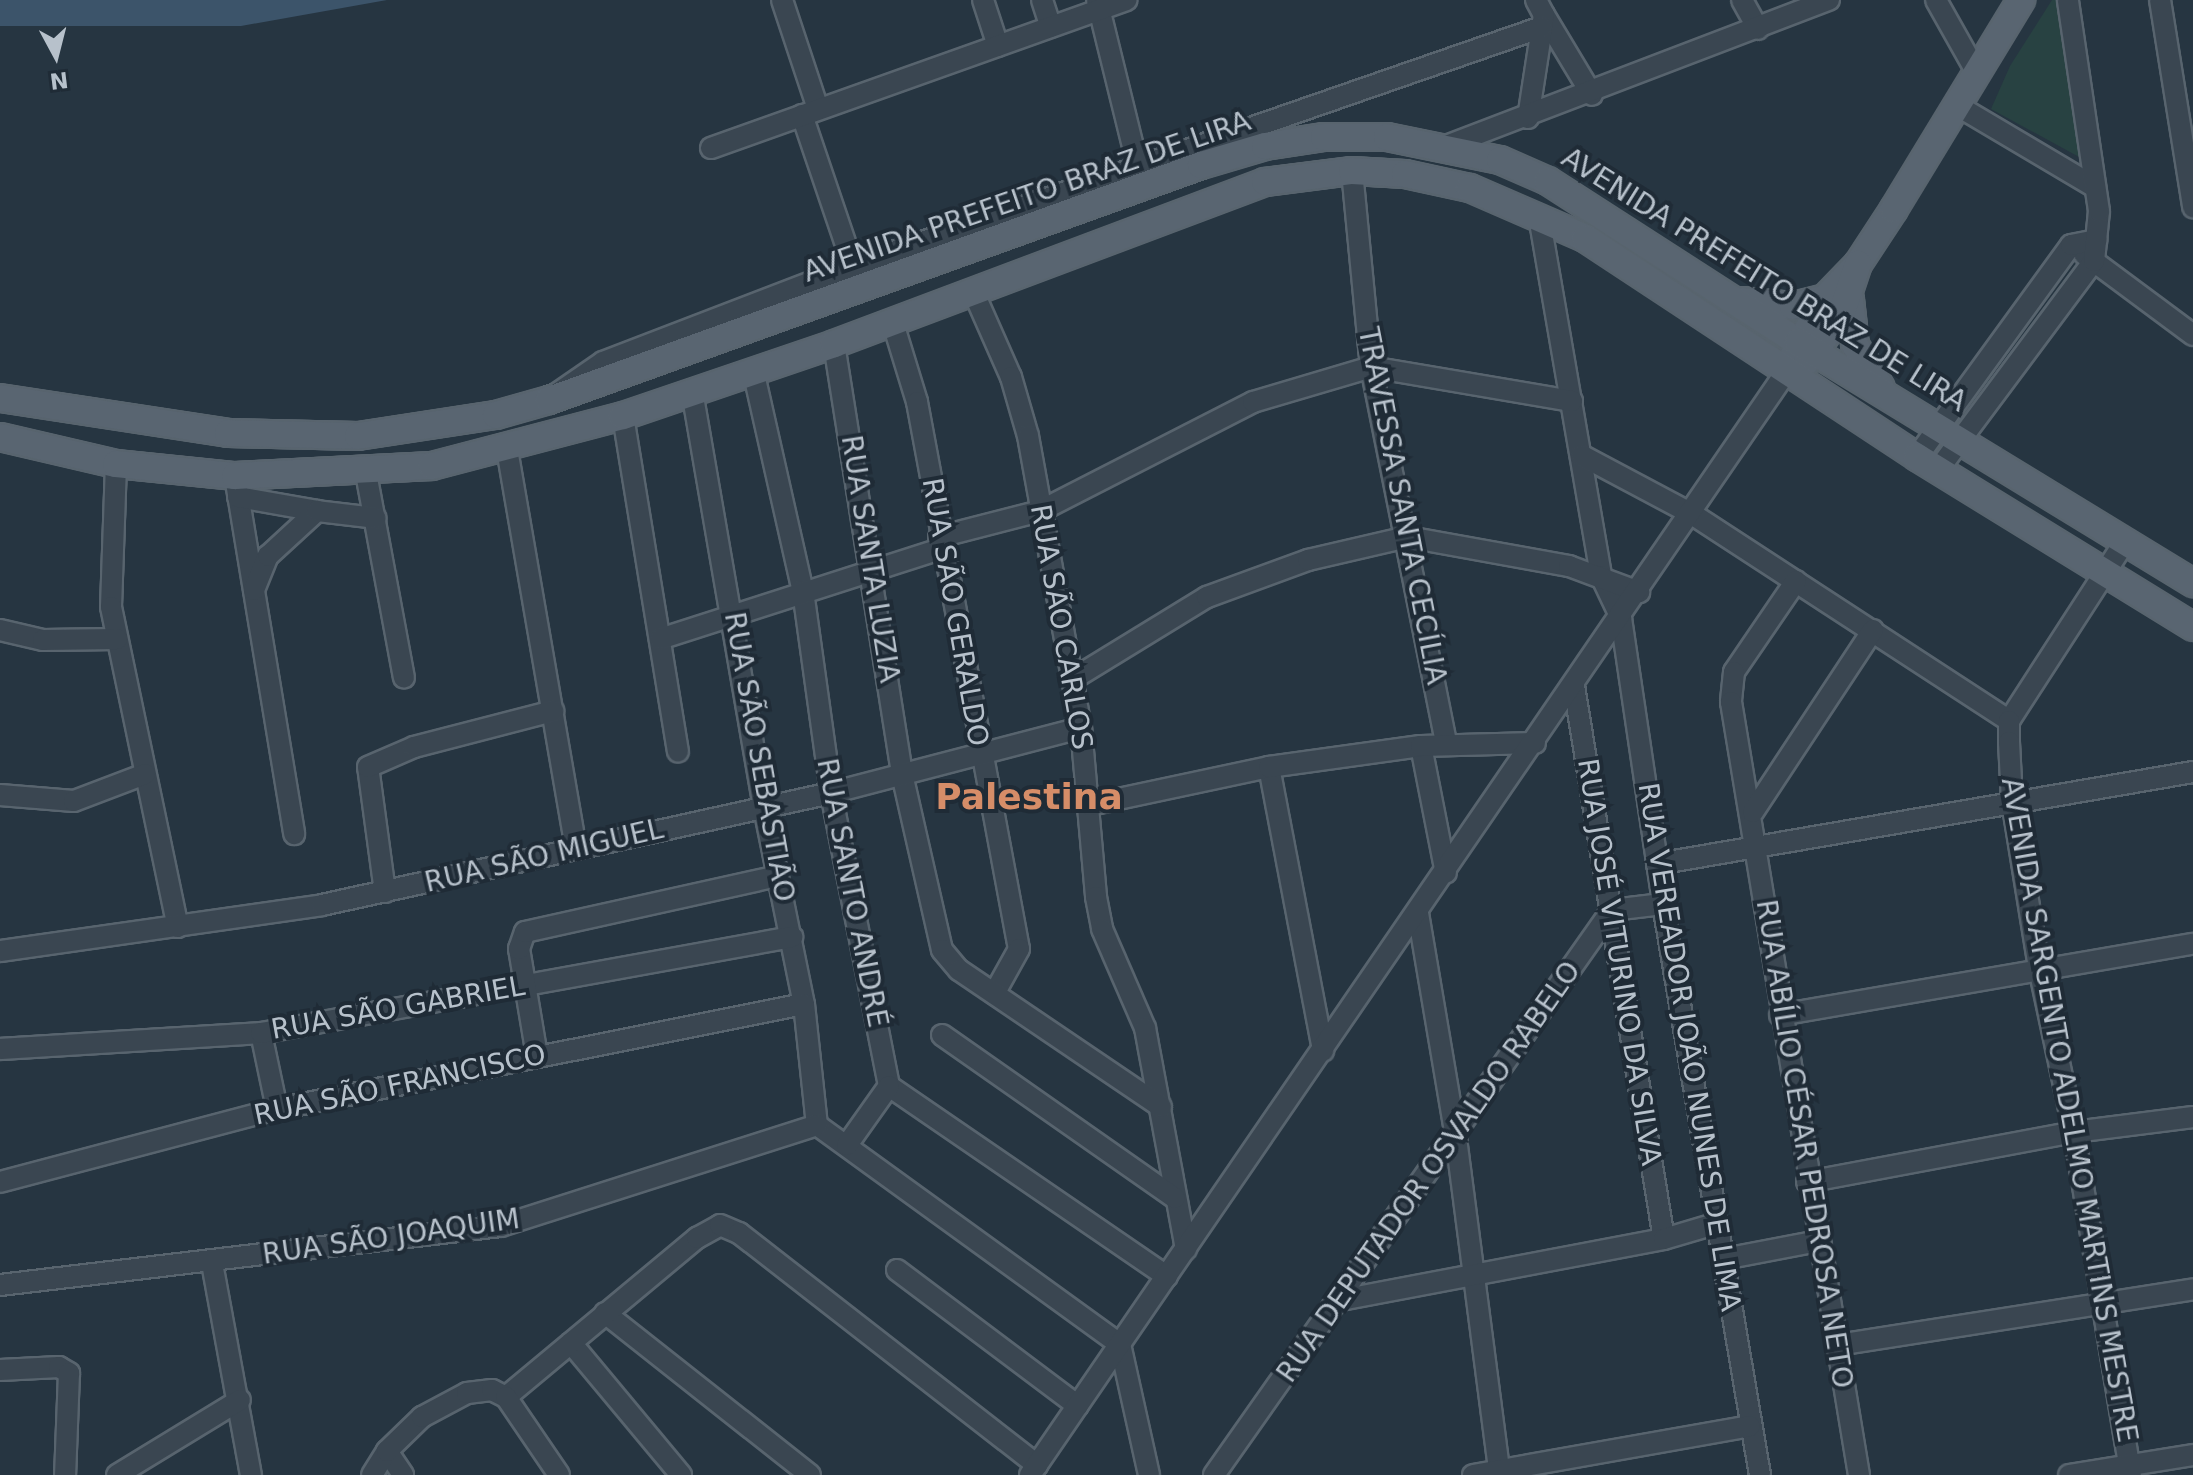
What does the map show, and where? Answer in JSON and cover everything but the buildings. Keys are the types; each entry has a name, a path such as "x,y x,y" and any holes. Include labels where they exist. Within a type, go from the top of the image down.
{"main road":[{"path":"1786,372 1808,347 2021,0"},
{"name":"AVENIDA PREFEITO BRAZ DE LIRA","path":"0,398 71,413 228,433 358,436 496,415 549,400 1140,176 1265,146 1324,137 1387,137 1446,146 1500,160 1548,181 1888,398 1952,434 2193,583"},
{"path":"0,437 116,464 236,486 432,466 507,449 623,416 834,344 1265,182 1352,171 1405,174 1470,188 1585,238 1928,463 2193,627"},
{"path":"1733,300 1777,306 1837,298"},
{"path":"1837,298 1855,345 1888,398"}],"street":[{"path":"782,0 853,266"},
{"path":"983,0 998,46"},
{"path":"1042,0 1051,27"},
{"path":"711,148 1051,27 1098,5 1126,0"},
{"path":"1742,0 1758,29"},
{"path":"1446,146 1592,95 1829,0"},
{"path":"1936,0 1977,73"},
{"path":"1928,463 2094,261 2097,240 2095,187 2068,0"},
{"path":"2160,0 2193,207"},
{"path":"1098,5 1140,176"},
{"path":"1541,14 1592,95"},
{"path":"549,400 571,379 603,362 853,266 1140,176 1541,14"},
{"path":"1528,118 1541,14"},
{"path":"1958,106 2095,187"},
{"name":"TRAVESSA SANTA CECÍLIA","path":"1352,171 1371,367 1408,537 1446,744"},
{"path":"1539,216 1601,576 1621,618"},
{"path":"1952,434 2071,245 2097,240"},
{"path":"2071,245 2193,335"},
{"name":"RUA SÃO CARLOS","path":"973,291 1021,407 1081,728 1102,929 1139,1006 1161,1107 1186,1249"},
{"name":"RUA SÃO GERALDO","path":"892,320 917,402 940,543 1019,949 994,994"},
{"name":"RUA SANTA LUZIA","path":"834,344 873,568 902,774 942,950 959,970 1161,1107"},
{"path":"660,639 1040,511 1253,402 1371,367 1572,401"},
{"name":"RUA SANTO ANDRÉ","path":"753,370 803,591 831,793 889,1086"},
{"path":"506,1397 605,1313 720,1225 739,1233 1034,1470 1639,592 1786,372"},
{"name":"RUA SÃO SEBASTIÃO","path":"692,391 764,808 804,1004 817,1125"},
{"path":"623,416 678,752"},
{"path":"507,449 576,848"},
{"path":"1581,455 1692,514 2009,721 2126,540"},
{"path":"116,464 110,579 117,639 178,927"},
{"path":"366,473 404,678"},
{"path":"294,834 236,486 317,511 376,518"},
{"path":"254,590 268,556 317,511"},
{"path":"1073,679 1207,597 1308,560 1408,537 1601,576 1639,592"},
{"name":"RUA ABÍLIO CÉSAR PEDROSA NETO","path":"1796,581 1743,655 1730,688 1753,812 1755,844 1807,1182 1859,1475"},
{"name":"RUA VEREADOR JOÃO NUNES DE LIMA","path":"1621,618 1663,904 1760,1475"},
{"path":"0,630 43,640 117,639"},
{"path":"1753,812 1873,630"},
{"name":"RUA JOSÉ VITURINO DA SILVA","path":"1574,686 1664,1239"},
{"path":"385,892 368,767 414,747 553,711"},
{"name":"AVENIDA SARGENTO ADELMO MARTINS MESTRE","path":"2009,721 2012,801 2039,968 2074,1132 2130,1469"},
{"name":"RUA SÃO MIGUEL","path":"0,951 178,927 385,892 831,793 980,751 1081,728"},
{"path":"1090,805 1269,767 1421,746 1535,743"},
{"path":"1421,746 1446,873"},
{"path":"1269,767 1323,1051"},
{"path":"1657,864 1755,844 2193,772"},
{"path":"0,795 74,801 125,786 145,774"},
{"path":"537,1056 520,937 541,927 778,876"},
{"path":"1612,910 1663,904"},
{"name":"RUA DEPUTADOR OSVALDO RABELO","path":"1214,1475 1456,1138 1612,910"},
{"path":"1418,913 1456,1138 1499,1472"},
{"name":"RUA SÃO GABRIEL","path":"0,1049 261,1033 792,937"},
{"path":"1780,1015 2039,968 2193,944"},
{"name":"RUA SÃO FRANCISCO","path":"0,1182 277,1109 804,1004"},
{"path":"261,1033 277,1109"},
{"path":"942,1035 1175,1198"},
{"path":"847,1145 889,1086 1167,1276"},
{"path":"1807,1182 2074,1132 2193,1117"},
{"path":"817,1125 1120,1344 1149,1475"},
{"name":"RUA SÃO JOAQUIM","path":"0,1285 212,1263 317,1245 501,1226 817,1125"},
{"path":"1341,1300 1664,1239 1718,1223"},
{"path":"1724,1259 1818,1241"},
{"path":"212,1263 240,1400 251,1475"},
{"path":"897,1270 1078,1406"},
{"path":"1837,1345 2193,1289"},
{"path":"605,1313 810,1475"},
{"path":"571,1343 681,1475"},
{"path":"0,1370 67,1370 65,1475"},
{"path":"372,1475 387,1451 442,1404 481,1390 506,1397 559,1475"},
{"path":"117,1475 240,1400"},
{"path":"1473,1475 1750,1426"},
{"path":"387,1451 403,1475"},
{"path":"2069,1475 2130,1469 2193,1455"}],"green space":[{"path":"2052,0 2059,0 2081,158 1991,109 2010,66"}],"water":[{"path":"0,0 387,0 241,26 0,26"}],"district":[{"name":"Palestina","path":"1029,797"}]}
